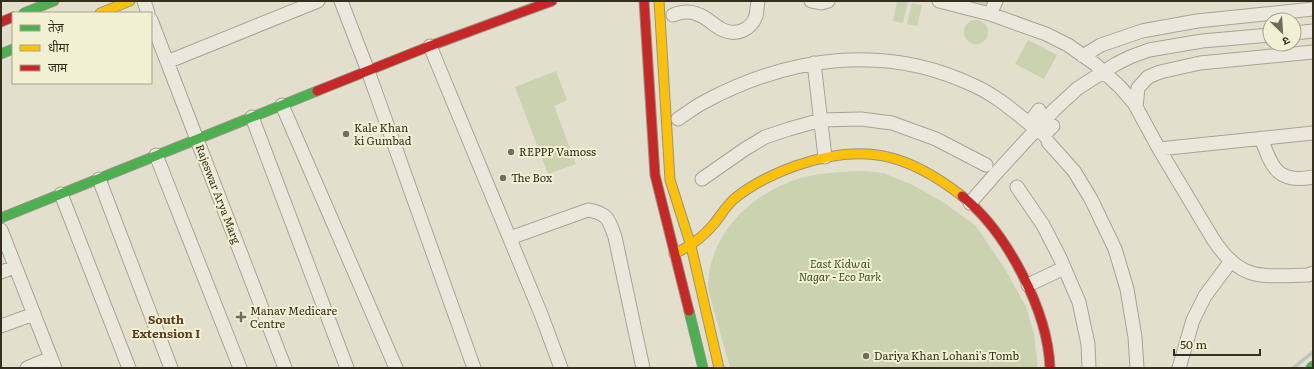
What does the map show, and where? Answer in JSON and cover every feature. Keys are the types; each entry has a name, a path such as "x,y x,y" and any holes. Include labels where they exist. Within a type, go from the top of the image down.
{"main road":[{"path":"26,12 54,1"},
{"path":"102,12 130,1"},
{"path":"1,218 430,46 552,1"},
{"path":"644,1 655,175 703,368"},
{"path":"659,1 670,180 691,246 719,368"},
{"path":"1,22 12,17"},
{"path":"1,54 12,49"},
{"path":"674,254 691,246 712,226 730,204 751,187 776,173 825,157 856,152 898,159 911,163 938,178 970,204 1002,242 1020,269 1040,316 1046,340 1050,368"}],"street":[{"path":"144,1 148,12"},
{"path":"167,62 318,1"},
{"path":"341,1 368,71 474,368"},
{"path":"673,15 681,13 697,13 723,30 740,32 747,29 753,23 758,1"},
{"path":"939,1 990,14 1046,34 1068,45 1095,64 1120,87 1136,107 1159,149 1216,243 1231,261 1244,271 1264,276 1308,275 1313,273"},
{"path":"990,14 996,1"},
{"path":"1083,56 1101,45 1142,31 1197,21 1313,9"},
{"name":"Rajeswar Arya Marg","path":"152,23 285,368"},
{"path":"1302,32 1313,31"},
{"path":"970,204 1033,126 1054,110 1078,88 1103,72 1130,57 1149,50 1202,41 1262,36"},
{"path":"430,46 541,314 561,368"},
{"path":"1136,107 1138,88 1148,77 1160,72 1200,62 1313,52"},
{"path":"678,119 704,101 740,84 777,72 814,63 862,59 893,62 950,75 976,86 1000,101 1044,135 1053,126"},
{"path":"814,63 825,157"},
{"path":"282,105 396,368"},
{"path":"1033,126 1039,110"},
{"path":"252,117 347,368"},
{"path":"702,178 745,149 765,138 789,129 821,120 861,119 892,123 936,139 986,165"},
{"path":"1159,149 1313,133"},
{"path":"1261,138 1270,162 1278,172 1289,178 1313,177"},
{"path":"1048,142 1074,171 1091,199 1115,249 1128,295 1135,337 1137,368"},
{"path":"156,155 240,368"},
{"path":"99,179 171,368"},
{"path":"1017,187 1043,225 1079,302 1088,344 1089,368"},
{"path":"61,194 129,368"},
{"path":"510,238 588,210 600,212 609,221 616,237 643,368"},
{"path":"1,230 53,363 28,368"},
{"path":"1179,368 1192,320 1205,296 1231,261"},
{"path":"1,272 15,267"},
{"path":"1028,285 1064,268"},
{"path":"1,326 34,314"}],"green space":[{"path":"897,1 908,2 903,23 893,21"},
{"path":"955,1 991,1 988,9"},
{"path":"912,3 922,5 917,26 907,24"},
{"path":"976,20 981,21 987,27 987,37 981,43 976,44 971,43 965,37 964,32 965,27 971,21"},
{"path":"1028,40 1057,55 1044,79 1015,64"},
{"path":"556,71 567,100 554,106 576,164 548,174 515,87"},
{"name":"East Kidwai Nagar - Eco Park","path":"865,171 883,173 913,185 946,204 976,226 1005,269 1026,307 1034,334 1038,368 730,368 708,289 710,269 724,234 736,218 750,205 765,194 783,185 801,178 817,175"}],"waterway":[{"path":"1293,368 1313,352"}],"traffic: fast":[{"path":"26,12 54,1"},
{"path":"1,54 12,49"},
{"path":"1,218 317,91"},
{"path":"689,311 703,368"}],"traffic: slow":[{"path":"102,12 130,1"},
{"path":"659,1 670,180 691,246 719,368"},
{"path":"674,254 700,238 713,225 731,202 748,189 779,172 819,159 842,155 863,154 883,156 903,161 942,181 962,196"}],"traffic: jam":[{"path":"317,91 430,46 552,1"},
{"path":"644,1 655,175 689,311"},
{"path":"1,22 12,17"},
{"path":"962,196 979,211 994,230 1009,251 1022,274 1042,322 1050,368"}],"place":[{"name":"Kale Khan ki Gumbad","path":"346,134"},
{"name":"REPPP Vamoss","path":"511,152"},
{"name":"The Box","path":"503,178"},
{"name":"Manav Medicare Centre","path":"241,317"},
{"name":"Dariya Khan Lohani's Tomb","path":"866,356"}],"district":[{"name":"South Extension I","path":"166,327"}]}
